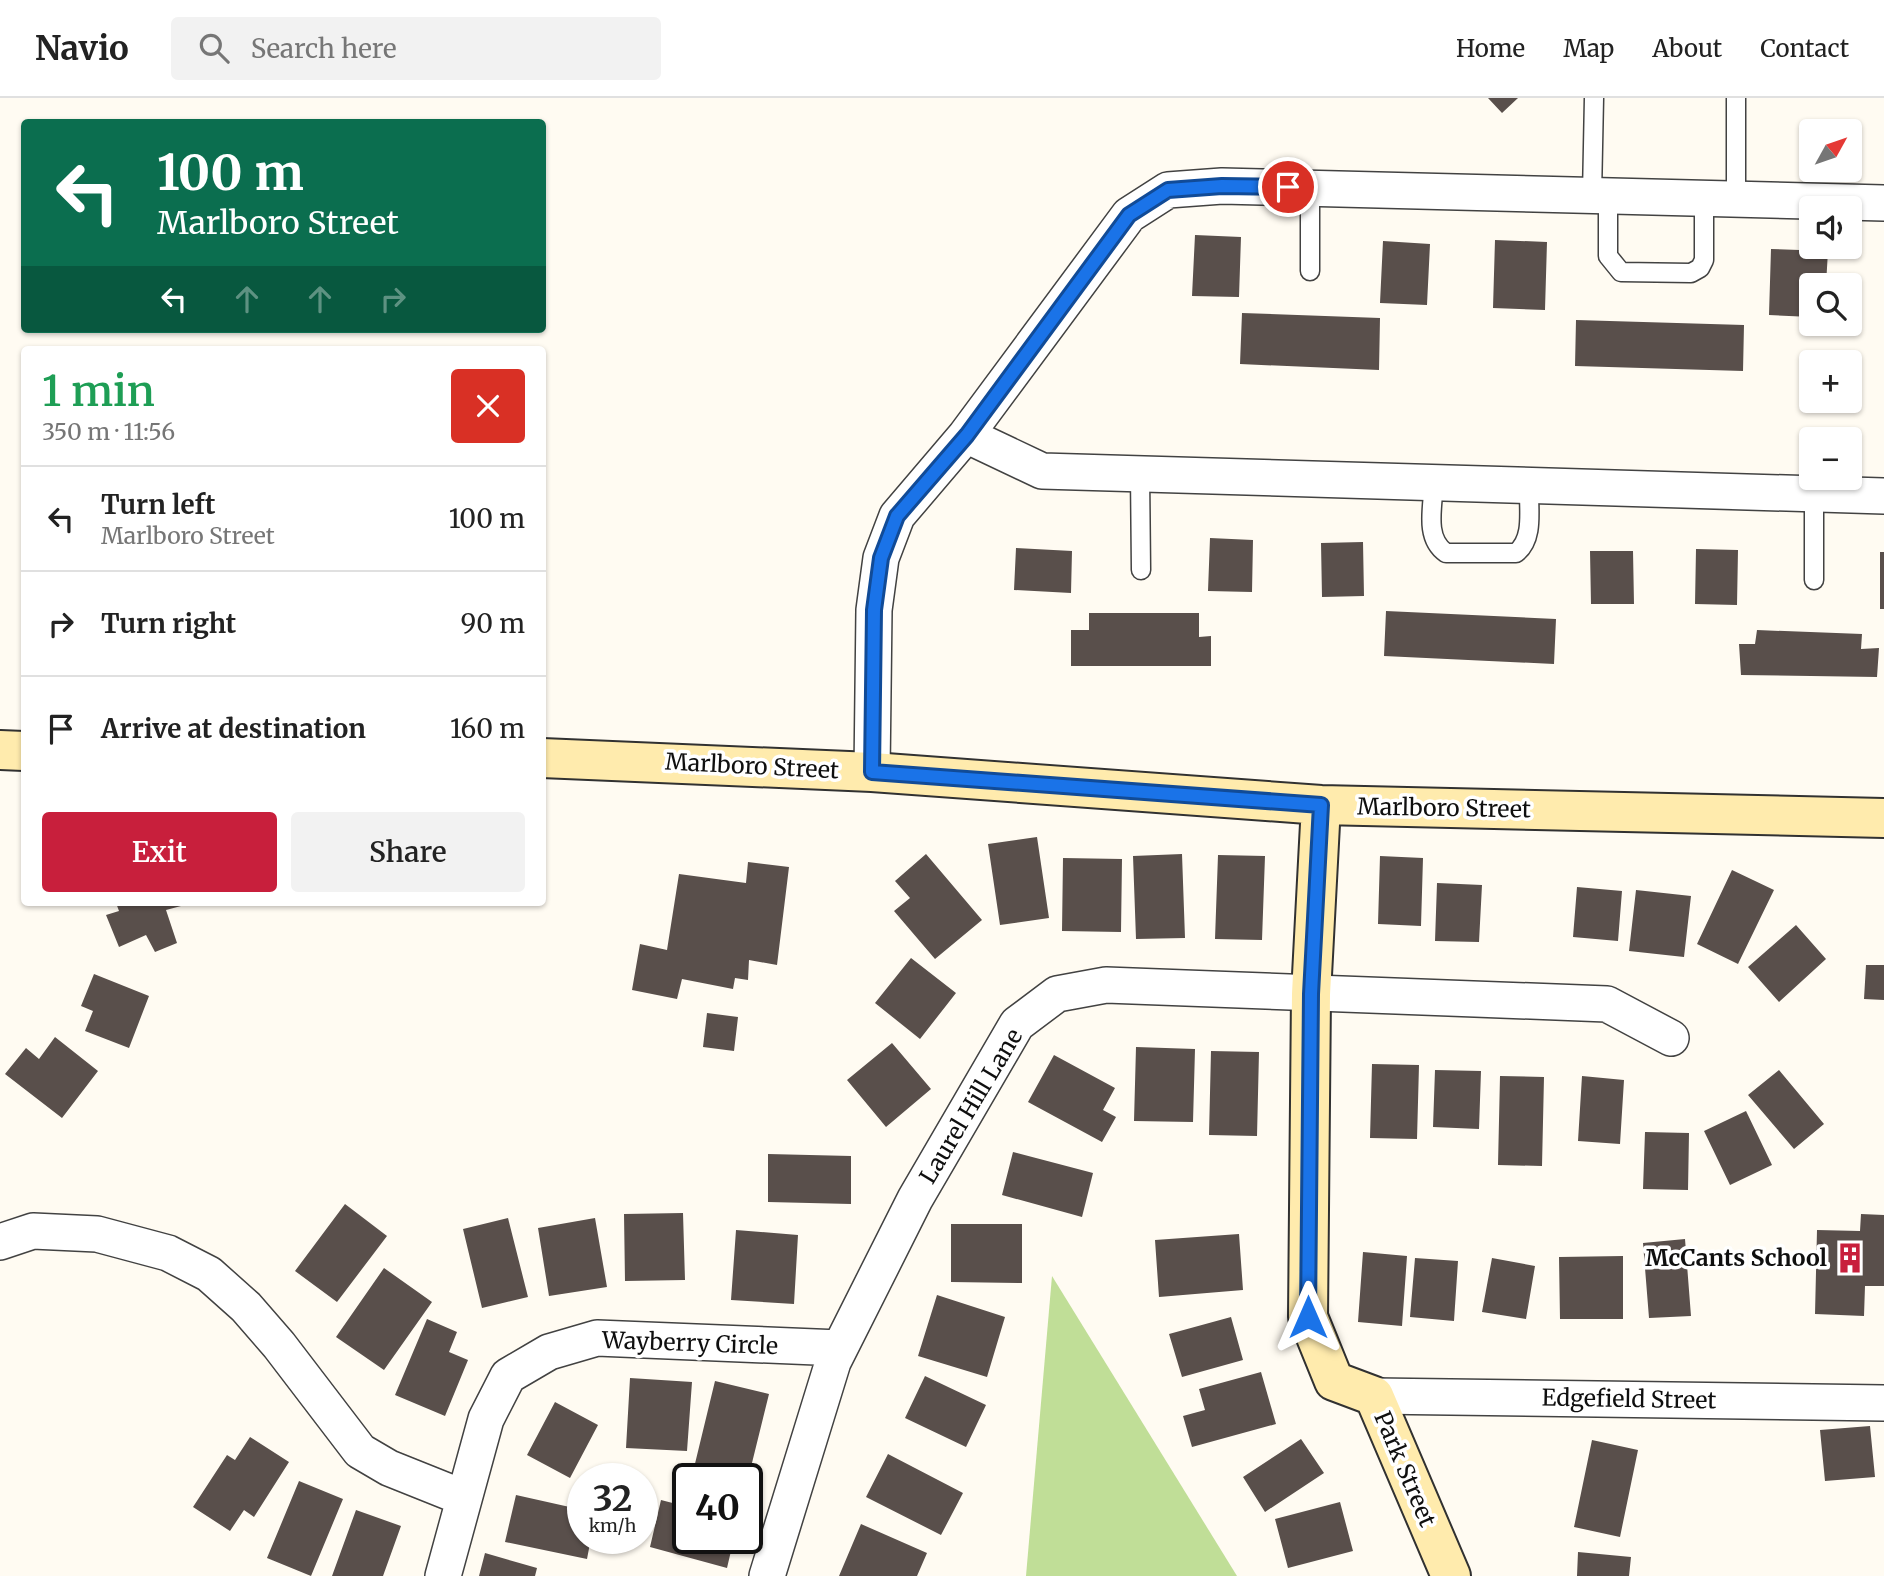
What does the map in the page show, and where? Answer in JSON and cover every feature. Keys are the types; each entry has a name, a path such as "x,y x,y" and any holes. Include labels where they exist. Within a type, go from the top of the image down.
{"street":[{"path":"872,772 874,610 881,558 897,516 967,435 1129,215 1168,190 1222,186 1884,202"},
{"path":"967,435 1042,471 1884,496"},
{"path":"0,750 21,751"},
{"name":"Marlboro Street","path":"546,758 872,772 1321,805 1884,818"},
{"name":"Park Street","path":"1321,805 1311,994 1308,1317 1334,1381 1374,1396 1451,1576"},
{"name":"Laurel Hill Lane","path":"767,1576 840,1348 936,1164 1017,1024 1057,994 1105,985 1607,1004 1671,1038"},
{"path":"0,1242 33,1231 97,1234 168,1253 209,1274 246,1307 279,1345 360,1451 389,1468 464,1499"},
{"name":"Wayberry Circle","path":"443,1576 486,1419 508,1376 549,1352 597,1338 840,1348"},
{"name":"Edgefield Street","path":"1374,1396 1884,1403"}],"lane":[{"path":"1594,98 1600,195 1608,256 1621,272 1691,272 1700,268 1720,198 1736,98"},
{"path":"1310,188 1310,271"},
{"path":"1140,473 1141,570"},
{"path":"1434,482 1432,537 1446,553 1516,553 1524,547 1528,537 1529,485"},
{"path":"1814,494 1814,580"}],"green space":[{"path":"1052,1276 1237,1576 1026,1576"}],"building":[{"path":"1488,98 1518,98 1502,113"},
{"path":"1195,235 1241,237 1239,297 1192,296"},
{"path":"1495,240 1547,242 1545,310 1493,308"},
{"path":"1383,241 1430,244 1427,305 1380,303"},
{"path":"1771,249 1799,250 1799,259 1828,259 1827,273 1799,273 1799,316 1769,315"},
{"path":"1242,313 1380,318 1379,370 1240,364"},
{"path":"1576,320 1744,325 1743,371 1575,366"},
{"path":"1210,538 1253,540 1252,592 1208,591"},
{"path":"1363,542 1364,596 1322,597 1321,543"},
{"path":"1016,548 1072,551 1071,593 1014,590"},
{"path":"1696,549 1738,550 1737,605 1695,604"},
{"path":"1590,551 1633,551 1634,604 1591,604"},
{"path":"1880,552 1884,552 1884,609 1880,609"},
{"path":"1386,611 1556,619 1554,664 1384,656"},
{"path":"1089,613 1199,613 1199,637 1211,636 1211,666 1071,666 1071,630 1089,630"},
{"path":"1757,630 1862,634 1861,649 1879,648 1877,677 1741,675 1739,644 1755,644"},
{"path":"1037,837 1049,918 1000,925 988,844"},
{"path":"926,854 982,920 935,959 894,911 910,898 895,881"},
{"path":"1182,854 1185,938 1136,939 1133,856"},
{"path":"1218,855 1265,856 1262,940 1215,939"},
{"path":"1380,856 1423,858 1421,926 1378,924"},
{"path":"1063,858 1122,859 1121,932 1062,931"},
{"path":"748,862 789,867 777,965 749,960 748,980 735,978 733,989 682,979 677,999 632,990 640,944 667,950 679,874 746,883"},
{"path":"1732,870 1774,890 1738,964 1697,944"},
{"path":"1437,883 1482,885 1479,942 1435,941"},
{"path":"1577,887 1622,891 1618,941 1573,937"},
{"path":"1636,890 1691,896 1684,957 1629,951"},
{"path":"117,906 181,906 166,910 177,943 155,952 146,935 119,947 106,915 119,911"},
{"path":"1796,925 1826,959 1779,1002 1748,967"},
{"path":"911,958 956,993 920,1039 875,1003"},
{"path":"1866,965 1884,965 1884,1000 1864,999"},
{"path":"94,974 149,996 129,1048 85,1031 93,1011 81,1006"},
{"path":"707,1013 738,1017 734,1051 703,1047"},
{"path":"55,1037 98,1071 62,1118 5,1074 26,1048 39,1059"},
{"path":"892,1043 931,1089 886,1127 847,1080"},
{"path":"1136,1047 1195,1049 1193,1122 1134,1121"},
{"path":"1211,1051 1259,1052 1257,1136 1209,1135"},
{"path":"1054,1055 1115,1088 1103,1110 1116,1117 1102,1142 1028,1102"},
{"path":"1372,1064 1419,1065 1417,1139 1370,1138"},
{"path":"1435,1070 1481,1071 1479,1129 1433,1127"},
{"path":"1779,1070 1824,1124 1794,1149 1748,1095"},
{"path":"1500,1076 1544,1077 1542,1166 1498,1165"},
{"path":"1582,1076 1624,1080 1620,1144 1578,1141"},
{"path":"1746,1111 1772,1165 1730,1185 1704,1131"},
{"path":"1645,1132 1689,1133 1688,1190 1643,1189"},
{"path":"1013,1152 1093,1173 1082,1217 1002,1195"},
{"path":"768,1154 851,1156 851,1204 768,1202"},
{"path":"345,1204 387,1236 337,1302 295,1271"},
{"path":"683,1213 685,1280 625,1281 624,1214"},
{"name":"McCants School","path":"1861,1214 1884,1215 1884,1286 1865,1286 1864,1316 1815,1314 1817,1230 1860,1231"},
{"path":"508,1218 528,1297 482,1308 463,1229"},
{"path":"595,1218 607,1287 549,1296 538,1228"},
{"path":"951,1224 1022,1224 1022,1283 951,1282"},
{"path":"736,1230 798,1235 794,1304 731,1300"},
{"path":"1239,1234 1243,1290 1159,1297 1155,1240"},
{"path":"1685,1239 1691,1316 1649,1318 1643,1243"},
{"path":"1363,1252 1407,1256 1402,1326 1358,1322"},
{"path":"1623,1256 1623,1319 1560,1319 1559,1257"},
{"path":"1415,1258 1458,1261 1454,1321 1410,1317"},
{"path":"1492,1258 1535,1266 1526,1319 1482,1312"},
{"path":"384,1268 432,1302 384,1370 336,1337"},
{"path":"937,1295 1005,1317 987,1377 918,1356"},
{"path":"1231,1317 1243,1360 1182,1377 1169,1334"},
{"path":"427,1319 457,1332 449,1352 468,1360 445,1416 395,1395"},
{"path":"1261,1372 1276,1424 1192,1447 1183,1416 1205,1410 1199,1389"},
{"path":"925,1376 986,1405 966,1447 905,1418"},
{"path":"630,1378 692,1382 687,1451 626,1448"},
{"path":"715,1381 769,1394 752,1463 695,1463"},
{"path":"555,1402 598,1425 578,1463 567,1463 567,1476 527,1455"},
{"path":"1870,1426 1875,1477 1825,1481 1820,1430"},
{"path":"250,1437 289,1462 254,1517 244,1510 230,1531 193,1507 227,1455 235,1460"},
{"path":"1301,1439 1324,1473 1265,1512 1243,1477"},
{"path":"1592,1440 1638,1450 1620,1537 1574,1527"},
{"path":"888,1454 963,1493 941,1535 866,1497"},
{"path":"299,1481 343,1499 311,1576 267,1558"},
{"path":"516,1495 567,1506 567,1554 588,1554 587,1559 505,1542"},
{"path":"661,1500 672,1503 672,1553 658,1549 658,1513"},
{"path":"1340,1502 1353,1551 1288,1568 1275,1519"},
{"path":"356,1510 401,1526 383,1576 332,1576"},
{"path":"861,1524 927,1553 917,1576 839,1576"},
{"path":"1578,1552 1631,1557 1629,1576 1577,1576"},
{"path":"485,1553 537,1568 535,1576 479,1576"},
{"path":"676,1554 730,1554 727,1568"}],"place":[{"name":"McCants School","path":"1850,1258"}],"route":[{"path":"1288,187 1222,186 1168,190 1129,215 967,435 897,516 881,558 874,610 872,772 1321,805 1311,994 1308,1317"}]}
